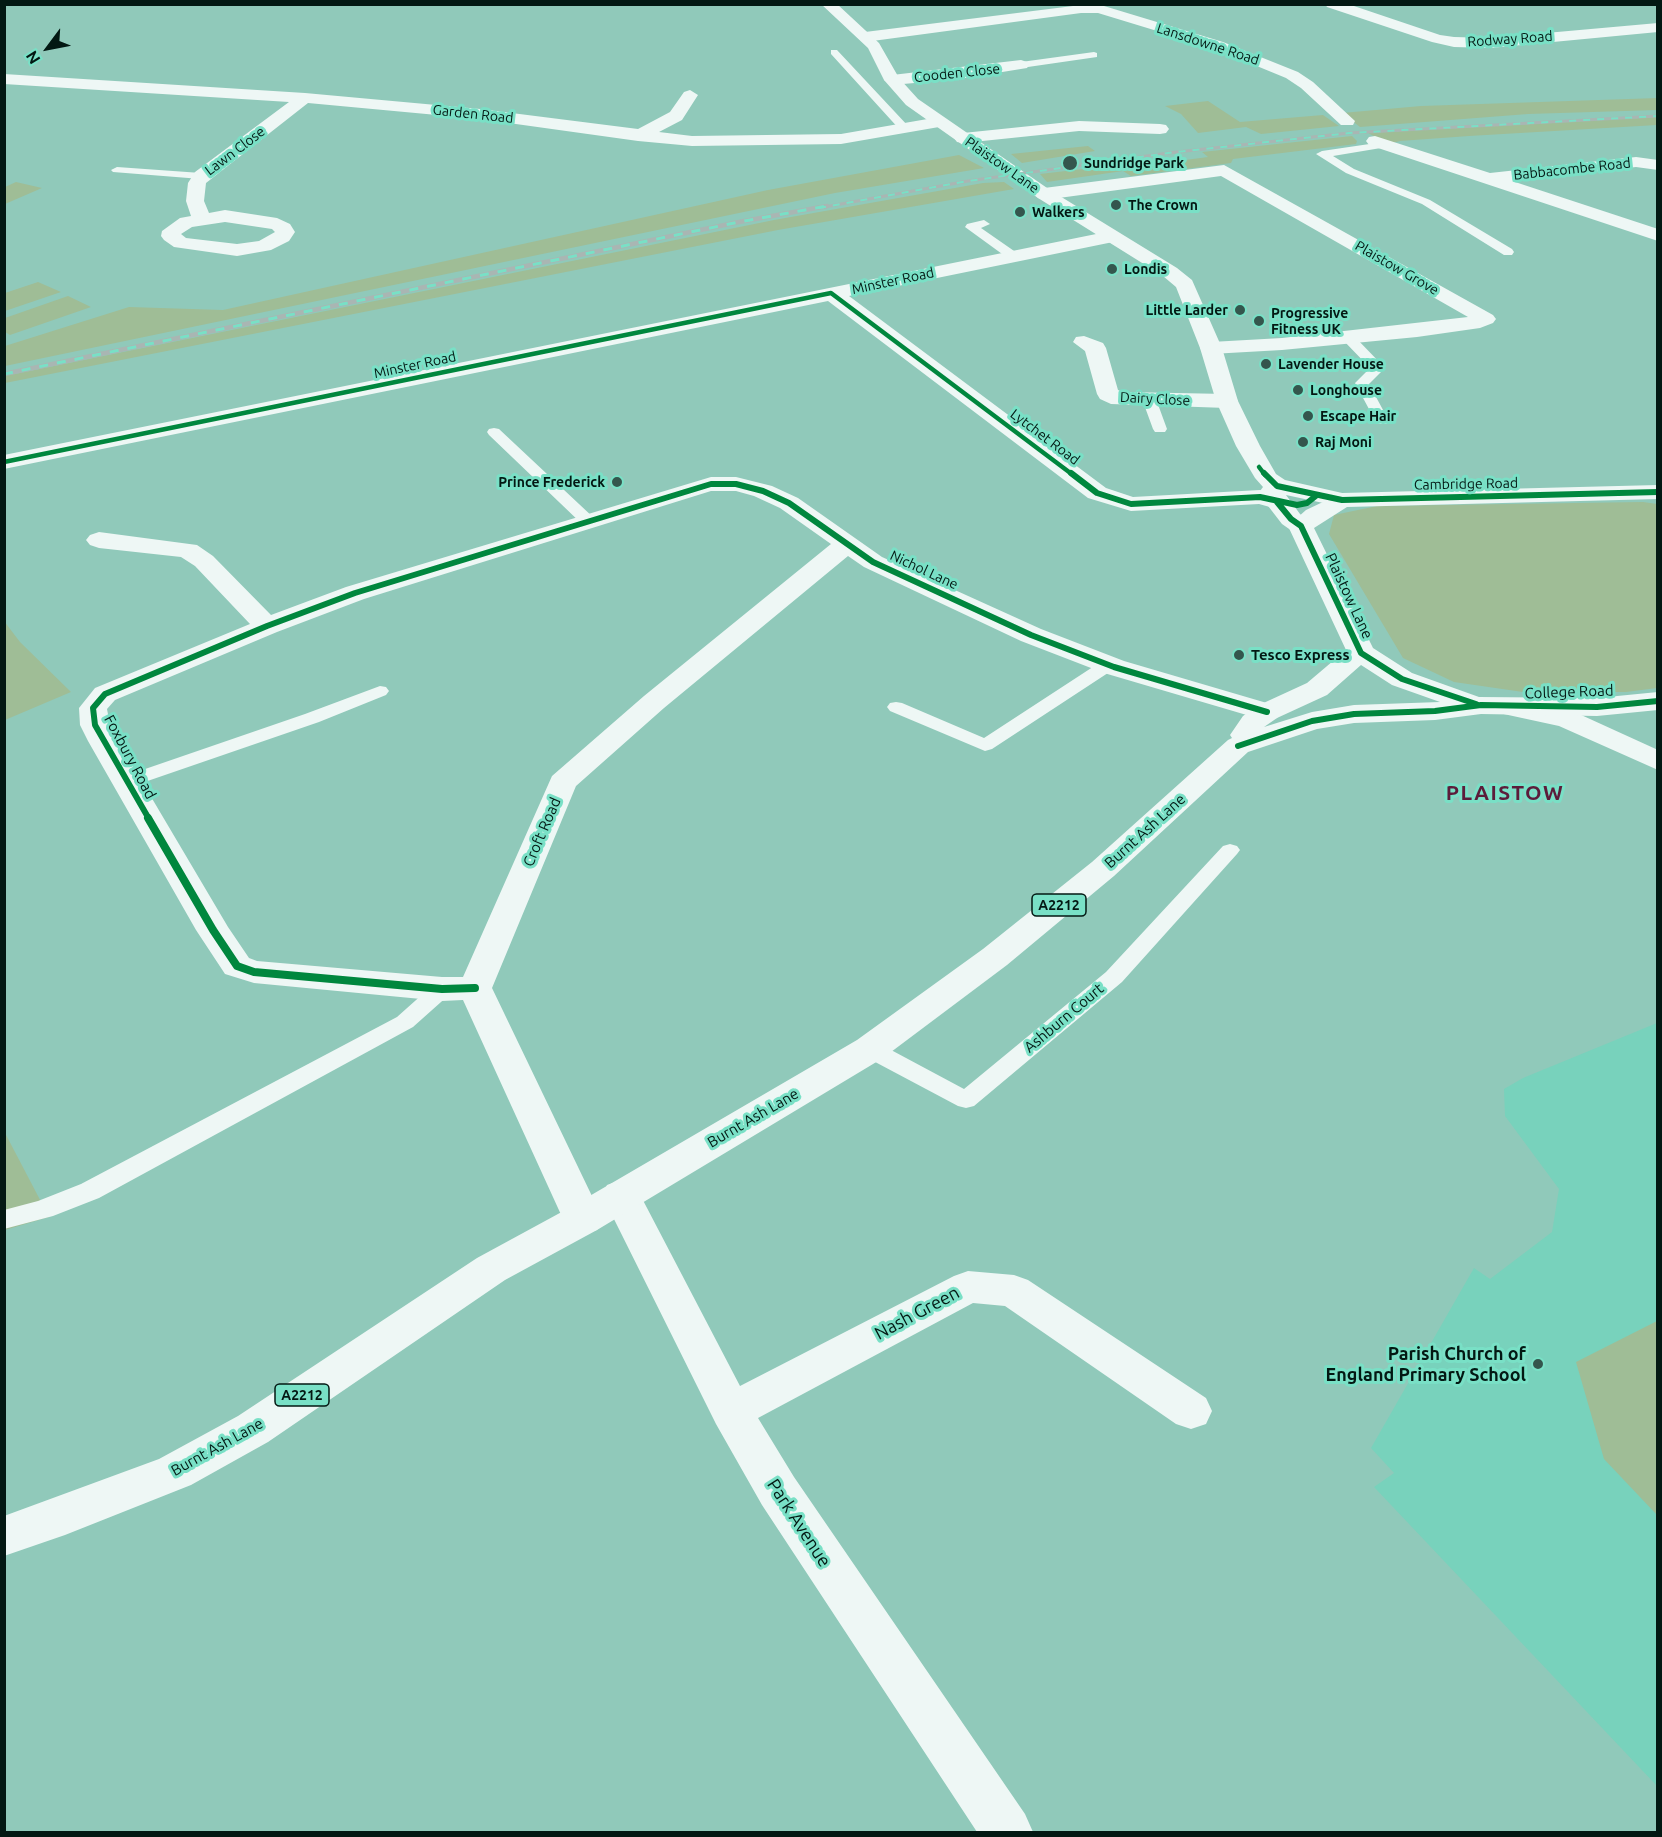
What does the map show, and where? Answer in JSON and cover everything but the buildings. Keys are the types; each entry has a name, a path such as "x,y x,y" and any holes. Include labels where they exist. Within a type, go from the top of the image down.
{"street":[{"name":"Plaistow Lane","path":"828,4 866,37 880,56 892,80 912,102 1040,191 1170,272 1185,284 1211,348 1227,401 1259,466 1291,519 1301,526 1361,653 1402,679 1438,693 1495,706"},
{"name":"Rodway Road","path":"1332,4 1437,39 1454,42 1490,43 1658,27"},
{"name":"Lansdowne Road","path":"866,37 1081,9 1100,9 1218,45 1292,75 1307,85 1347,121"},
{"name":"Cooden Close","path":"892,80 1021,65"},
{"name":"Garden Road","path":"4,79 304,98 480,114 638,136 692,141 841,139 939,122"},
{"path":"638,136 676,116 690,95"},
{"name":"Lawn Close","path":"204,218 198,212 195,201 197,183 201,176 304,98"},
{"path":"963,138 1079,126 1160,129"},
{"path":"1379,143 1658,235"},
{"name":"Babbacombe Road","path":"1486,178 1636,162 1658,165"},
{"name":"Plaistow Grove","path":"1040,191 1224,171 1486,319 1470,324 1349,339 1211,348"},
{"path":"225,216 267,221 283,228 285,232 275,242 237,250 182,243 171,236 172,231 178,226 204,218 225,216"},
{"name":"Minster Road","path":"4,462 1111,237"},
{"name":"Lytchet Road","path":"831,293 1097,493 1131,504 1260,497 1277,494"},
{"name":"Dairy Close","path":"1084,342 1095,348 1108,394 1119,399 1227,401"},
{"name":"Nichol Lane","path":"584,524 703,486 736,484 763,491 789,503 873,562 1021,631 1108,665 1267,712"},
{"name":"Cambridge Road","path":"1277,494 1342,500 1658,492"},
{"name":"Cambridge Road","path":"1301,526 1342,500"},
{"name":"Foxbury Road","path":"459,989 254,972 237,966 213,930 126,782 95,724 93,708 105,694 267,626 355,593 584,524"},
{"path":"99,540 188,550 204,561 267,626"},
{"name":"Croft Road","path":"459,989 563,782 654,702 847,544"},
{"name":"Plaistow Lane","path":"1238,746 1253,722 1267,712 1317,689 1354,656 1361,653"},
{"name":"College Road","path":"1495,706 1597,706 1658,701"},
{"path":"1495,706 1542,712 1569,720 1658,761"},
{"name":"Burnt Ash Lane","path":"4,1536 175,1472 253,1429 491,1269 583,1220 621,1195 870,1049 995,957 1103,869 1238,746 1312,721 1354,714 1495,706"},
{"path":"459,989 583,1220"},
{"name":"Park Avenue","path":"621,1195 731,1411 778,1491 1007,1833"},
{"name":"Nash Green","path":"731,1411 968,1287 1014,1291 1191,1411"}],"lane":[{"path":"834,52 905,129"},
{"path":"1021,65 1094,55"},
{"path":"1379,143 1322,154 1350,171 1426,202 1508,252"},
{"path":"117,170 201,176"},
{"path":"984,224 971,227 1013,256"},
{"path":"1349,339 1378,368 1362,383 1382,421"},
{"path":"1149,399 1160,429"},
{"path":"494,432 584,524"},
{"path":"896,707 985,745 1108,665"},
{"path":"126,782 380,691"},
{"name":"Ashburn Court","path":"870,1049 966,1100 1114,977 1230,850"},
{"path":"4,1220 44,1209 90,1191 405,1022 459,989"}],"shaded area":[{"path":"1658,98 1657,110 1528,114 1360,127 1342,113 1421,106"},
{"path":"1208,101 1240,122 1323,115 1339,126 1261,134 1246,127 1198,133 1181,114 1165,106"},
{"path":"1657,117 1657,125 1469,136 1400,141 1389,144 1368,133"},
{"path":"1352,136 1357,141 1356,144 1233,159 1231,163 1131,176 1123,171 1047,182 1040,174 1126,164 1132,167 1208,157 1202,152"},
{"path":"1088,146 1095,151 1022,163 1011,154"},
{"path":"959,155 984,168 835,193 5,366 5,346 129,307 223,310 768,190"},
{"path":"16,182 42,188 5,204 5,187"},
{"path":"1004,182 1014,189 778,230 5,383 5,376 774,220 983,183"},
{"path":"38,282 61,292 5,311 5,293"},
{"path":"68,296 91,307 10,335 5,332 5,318"},
{"path":"1643,502 1657,504 1657,688 1626,692 1523,692 1454,682 1403,658 1329,534 1334,515 1377,506"},
{"path":"4,621 20,642 71,692 5,720"},
{"name":"Parish Church of England Primary School","path":"1657,1023 1657,1786 1374,1487 1394,1473 1371,1448 1474,1268 1490,1279 1552,1232 1559,1189 1505,1116 1504,1089 1523,1078"},
{"path":"4,1131 49,1217 5,1230 4,1230"},
{"path":"1657,1321 1657,1515 1604,1459 1576,1362"}],"railway":[{"path":"819,208 968,181 1168,153 1349,133 1658,116"},
{"path":"4,374 739,222 827,206"}],"cycle path":[{"path":"4,462 831,293 1097,493 1111,499 1131,504 1260,497 1297,505 1307,503 1317,495"},
{"path":"1259,467 1277,486 1342,500 1658,492"},
{"path":"475,988 442,989 254,972 237,966 213,930 103,741 95,725 93,708 105,694 267,626 355,593 578,526 688,490 711,484 736,484 763,491 789,503 873,562 1031,635 1114,667 1267,712"},
{"path":"1277,502 1291,519 1301,526 1361,653 1402,679 1476,704"},
{"path":"1238,746 1312,721 1354,714 1435,711 1481,705 1597,707 1658,701"}],"place":[{"name":"Sundridge Park","path":"1070,163"},
{"name":"The Crown","path":"1116,205"},
{"name":"Walkers","path":"1020,212"},
{"name":"Londis","path":"1112,269"},
{"name":"Little Larder","path":"1240,310"},
{"name":"Progressive Fitness UK","path":"1259,321"},
{"name":"Lavender House","path":"1266,364"},
{"name":"Longhouse","path":"1298,390"},
{"name":"Escape Hair","path":"1308,416"},
{"name":"Raj Moni","path":"1303,442"},
{"name":"Prince Frederick","path":"617,482"},
{"name":"Tesco Express","path":"1239,655"},
{"name":"Parish Church of England Primary School","path":"1538,1364"}],"district":[{"name":"PLAISTOW","path":"1505,793"}]}
